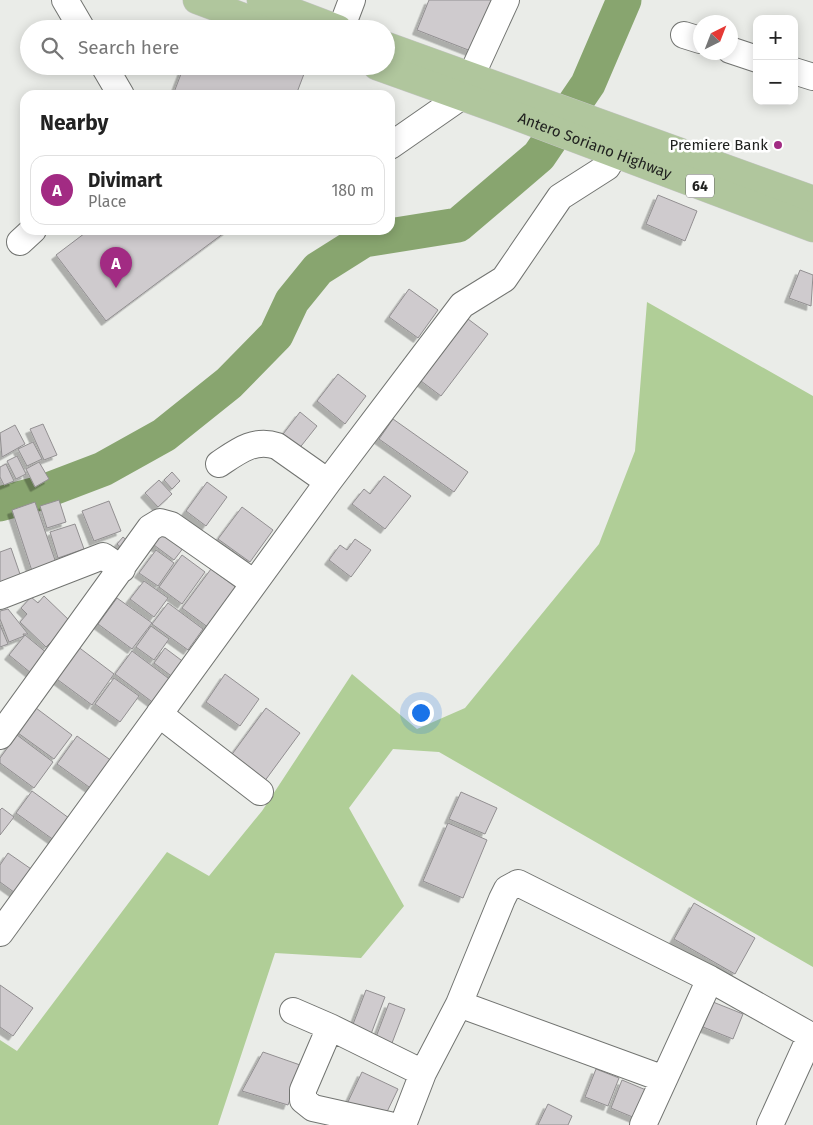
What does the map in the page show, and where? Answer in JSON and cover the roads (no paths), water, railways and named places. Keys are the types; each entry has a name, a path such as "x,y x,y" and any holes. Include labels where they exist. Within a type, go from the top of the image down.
{"main road":[{"path":"197,0 250,20"},
{"path":"261,0 315,20"},
{"name":"Antero Soriano Highway","path":"395,51 467,87"},
{"name":"Antero Soriano Highway","path":"395,70 467,87 590,132 813,228"},
{"name":"Antero Soriano Highway","path":"621,144 813,200"}],"street":[{"path":"65,0 77,20"},
{"path":"344,20 352,0"},
{"path":"395,142 467,87 506,0"},
{"path":"738,53 753,58"},
{"path":"798,72 813,77"},
{"path":"109,75 118,90"},
{"path":"0,933 328,482 462,305 504,279 560,197 607,167 621,144"},
{"path":"219,464 243,449 257,443 268,443 277,446 328,482"},
{"path":"0,736 150,528 160,522 171,525 254,583"},
{"path":"0,596 103,556 122,568"},
{"path":"159,714 260,792"},
{"path":"403,1125 423,1073 458,1004 502,900 507,890 518,883 710,979 812,1036 770,1125"},
{"path":"643,1125 710,979"},
{"path":"458,1004 664,1079"},
{"path":"293,1011 423,1073"},
{"path":"330,1027 303,1090 304,1100 313,1108 390,1125"}],"waterway":[{"path":"0,504 40,493 103,469 164,435 229,383 276,335 292,301 318,269 364,240 458,225 539,156 588,84 624,0"}],"place":[{"name":"Premiere Bank","path":"778,145"},
{"name":"Divimart","path":"116,288"}]}
